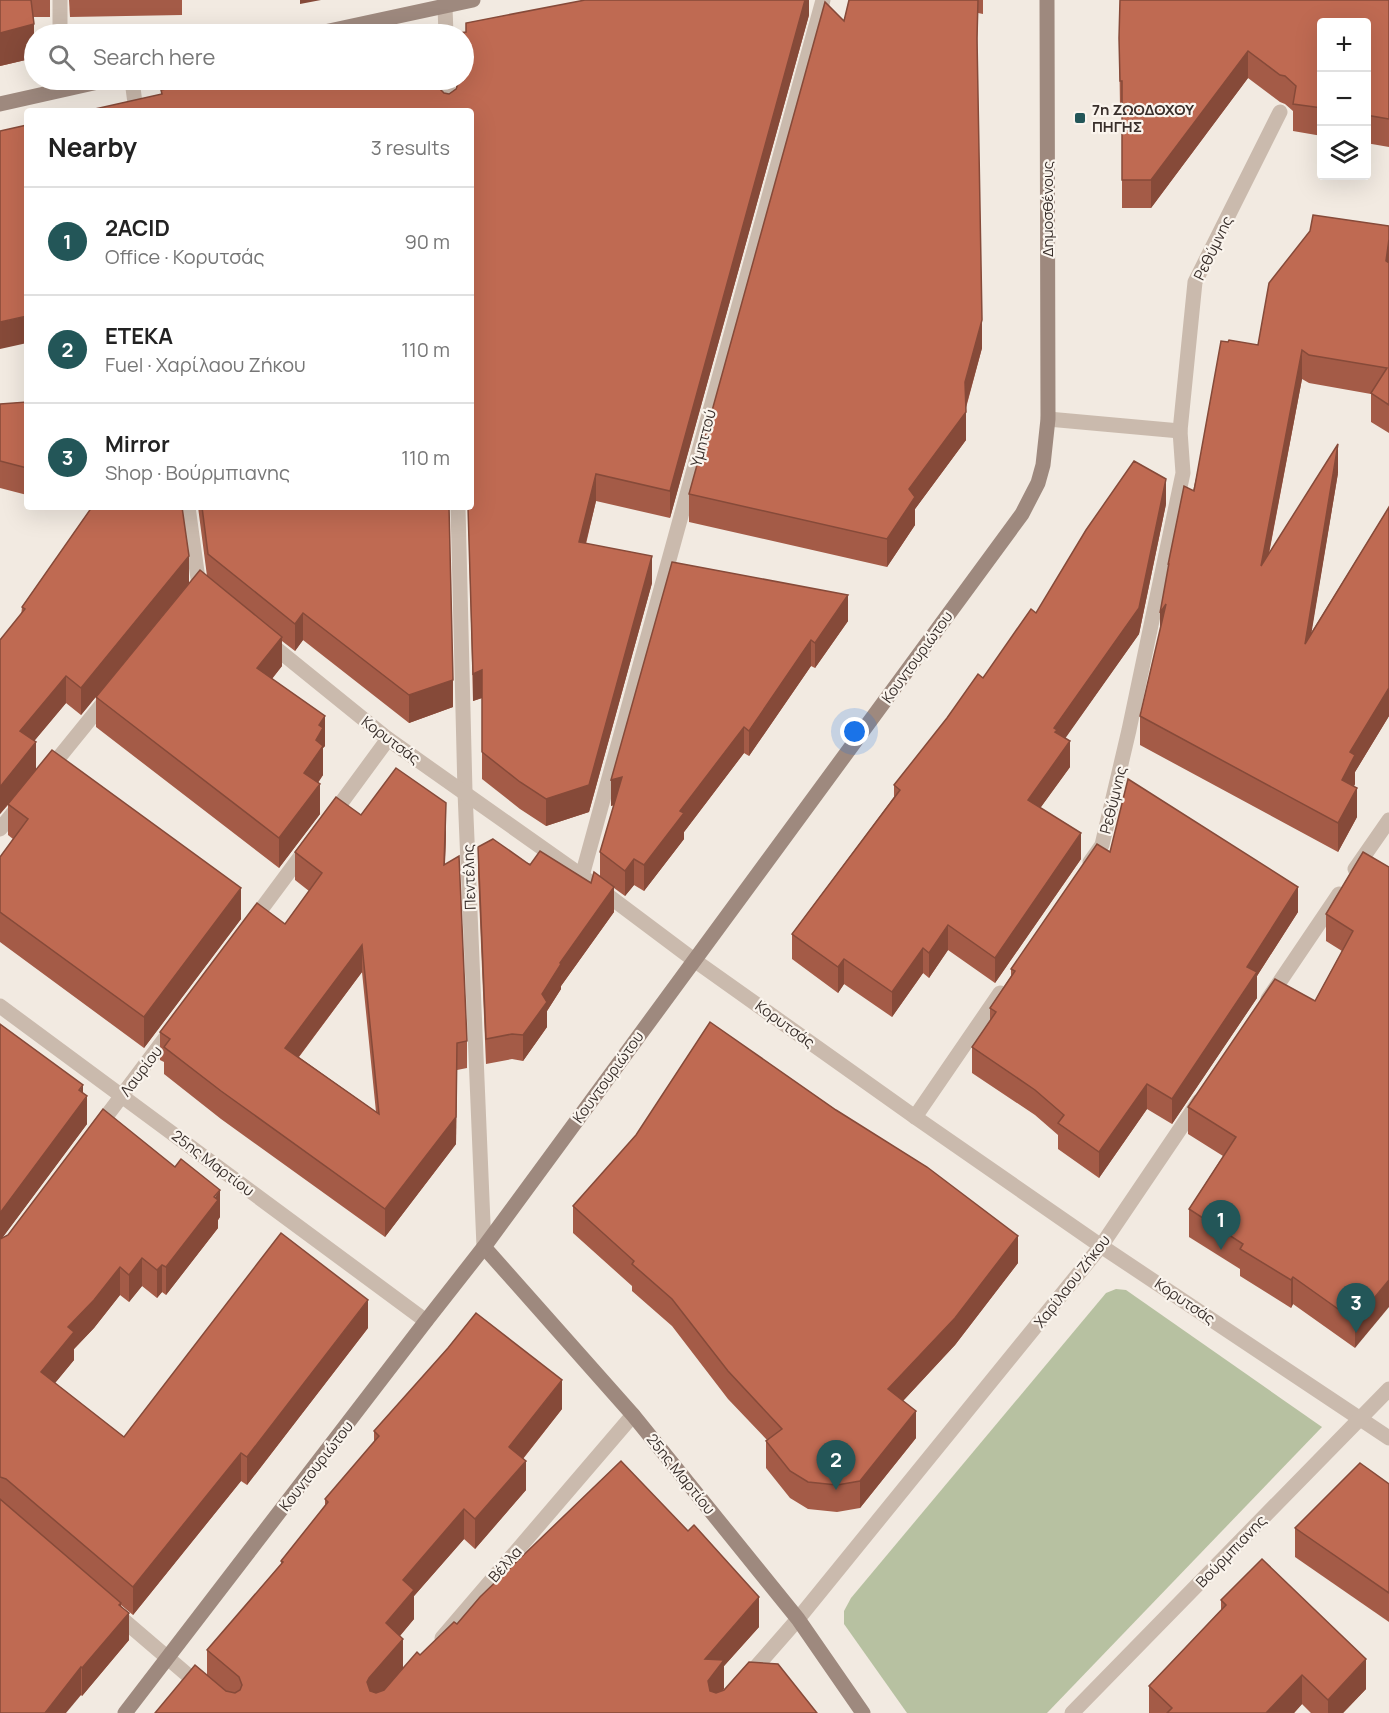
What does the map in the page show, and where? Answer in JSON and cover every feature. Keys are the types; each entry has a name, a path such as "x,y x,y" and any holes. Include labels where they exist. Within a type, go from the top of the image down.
{"street":[{"path":"60,0 60,24"},
{"path":"363,24 473,0"},
{"name":"Υμηττού","path":"582,876 823,0"},
{"name":"Δημοσθένους","path":"1047,0 1048,419"},
{"path":"445,7 446,24"},
{"path":"0,104 46,90"},
{"path":"133,90 136,108"},
{"path":"447,90 448,108"},
{"name":"Ρεθύμνης","path":"1082,874 1102,845 1130,730 1183,473 1180,431 1195,282 1280,112"},
{"path":"1048,419 1180,431"},
{"name":"Κουντουριώτου","path":"124,1713 484,1247 1022,514 1038,483 1043,465 1048,419"},
{"path":"184,604 203,590 189,510"},
{"name":"Πεντέλης","path":"458,510 465,792 484,1247"},
{"name":"Κορυτσάς","path":"253,630 388,739 582,876 694,960 1101,1246 1389,1438"},
{"path":"0,829 118,685"},
{"path":"245,932 388,739"},
{"path":"1260,1010 1389,820"},
{"path":"915,1117 1008,981"},
{"name":"25ης Μαρτίου","path":"0,1006 426,1321"},
{"name":"Λαυρίου","path":"87,1143 180,1018"},
{"name":"Χαρίλαου Ζήκου","path":"739,1687 798,1619 1101,1246 1207,1088"},
{"name":"25ης Μαρτίου","path":"484,1247 633,1415 798,1619 863,1713"},
{"name":"Βούρμπιανης","path":"1072,1713 1389,1389"},
{"name":"Βέλλα","path":"432,1650 633,1415"},
{"path":"106,1605 232,1713"}],"green space":[{"path":"1116,1289 1126,1290 1322,1427 1047,1713 907,1713 844,1624 844,1611 851,1598 1106,1293"}],"building":[{"path":"0,0 31,0 34,24 24,24 24,27 0,33"},
{"path":"585,0 805,0 670,491 596,474 579,542 652,556 589,785 546,799 482,752 482,670 473,674 468,510 474,510 474,108 99,108 162,94 161,90 441,90 449,94 455,90 474,90 474,24 466,23"},
{"path":"849,0 978,0 982,320 965,382 966,412 909,489 915,497 887,539 689,494 825,2 844,21"},
{"path":"1120,0 1389,0 1389,119 1371,116 1371,18 1317,18 1317,107 1293,104 1296,86 1248,51 1151,180 1122,180 1122,81 1120,81"},
{"path":"24,126 24,317 0,322 0,131"},
{"path":"1313,215 1389,226 1386,261 1389,263 1389,405 1371,393 1387,368 1309,355 1302,350 1261,566 1338,444 1305,644 1389,507 1389,688 1350,752 1355,755 1342,780 1357,788 1338,823 1140,716 1166,604 1160,613 1184,486 1194,491 1221,341 1228,342 1229,340 1258,345 1269,283 1310,231"},
{"path":"24,402 24,467 0,461 0,404"},
{"path":"1134,461 1166,479 1139,608 1054,728 1057,730 1055,732 1070,741 1028,800 1081,833 995,958 948,925 929,953 923,948 892,992 844,959 838,967 792,934 900,790 894,785 947,718 978,674 983,678 1031,609 1036,613 1086,530"},
{"path":"90,510 182,510 189,556 81,688 66,676 20,731 36,742 0,787 0,640 25,609 22,607"},
{"path":"202,510 449,510 453,680 409,695 303,613 295,624 208,554"},
{"path":"672,562 848,595 815,643 811,640 749,731 744,727 680,811 684,813 644,865 634,859 625,871 600,852 622,777 611,780"},
{"path":"200,570 282,637 257,668 325,716 319,725 323,728 316,740 323,746 304,773 320,784 279,838 96,697"},
{"path":"52,750 241,888 144,1017 0,912 0,857 28,819 8,804"},
{"path":"396,768 446,803 444,865 459,856 467,1041 457,1043 456,1117 385,1209 164,1047 170,1039 160,1032 257,903 285,924 322,873 295,852 336,797 361,815","holes":["362,945 379,1114 285,1048"]},
{"path":"1128,779 1298,887 1247,967 1257,972 1172,1099 1147,1084 1099,1152 1058,1123 1064,1115 1035,1090 972,1047 996,1012 990,1008 1015,971 1011,969 1097,844 1110,852"},
{"path":"493,839 530,865 540,851 591,883 594,872 614,887 560,963 542,994 547,1002 523,1035 512,1034 486,1039 478,847"},
{"path":"1363,852 1389,867 1389,1280 1355,1321 1293,1277 1291,1280 1240,1249 1243,1244 1189,1209 1236,1137 1188,1107 1275,979 1315,1001 1353,931 1326,914"},
{"path":"710,1022 836,1110 927,1167 1018,1236 955,1318 888,1389 916,1411 860,1481 837,1485 808,1482 790,1471 766,1441 782,1429 728,1371 672,1299 632,1264 634,1261 573,1206 636,1135"},
{"path":"0,1024 83,1085 79,1090 87,1096 0,1213"},
{"path":"103,1109 175,1167 181,1159 220,1190 214,1197 218,1200 166,1267 162,1265 157,1270 142,1258 129,1275 120,1267 94,1300 68,1327 74,1332 41,1372 124,1437 281,1233 368,1300 247,1457 241,1453 133,1587 6,1479 0,1477 0,1239 8,1235"},
{"path":"476,1313 562,1380 509,1447 526,1461 475,1519 464,1509 403,1580 414,1590 386,1623 403,1639 369,1678 367,1682 370,1691 376,1693 384,1690 417,1652 420,1655 454,1622 457,1624 480,1597 621,1461 688,1531 694,1525 759,1597 705,1659 724,1660 708,1681 710,1691 716,1693 724,1690 749,1662 778,1664 817,1713 155,1713 195,1665 226,1691 235,1693 240,1690 242,1685 239,1677 207,1650 283,1562 281,1561 328,1502 325,1499 379,1436 374,1431"},
{"path":"1360,1463 1389,1484 1389,1593 1295,1528"},
{"path":"0,1499 121,1603 119,1605 129,1613 81,1667 45,1713 0,1713"},
{"path":"1262,1559 1366,1659 1328,1700 1302,1675 1266,1713 1167,1713 1172,1708 1149,1686 1226,1605 1221,1600"}],"place":[{"name":"7η ΖΩΟΔΟΧΟΥ ΠΗΓΗΣ","path":"1080,118"},
{"name":"2ACID","path":"1221,1250"},
{"name":"Mirror","path":"1356,1333"},
{"name":"ΕΤΕΚΑ","path":"836,1490"}]}
